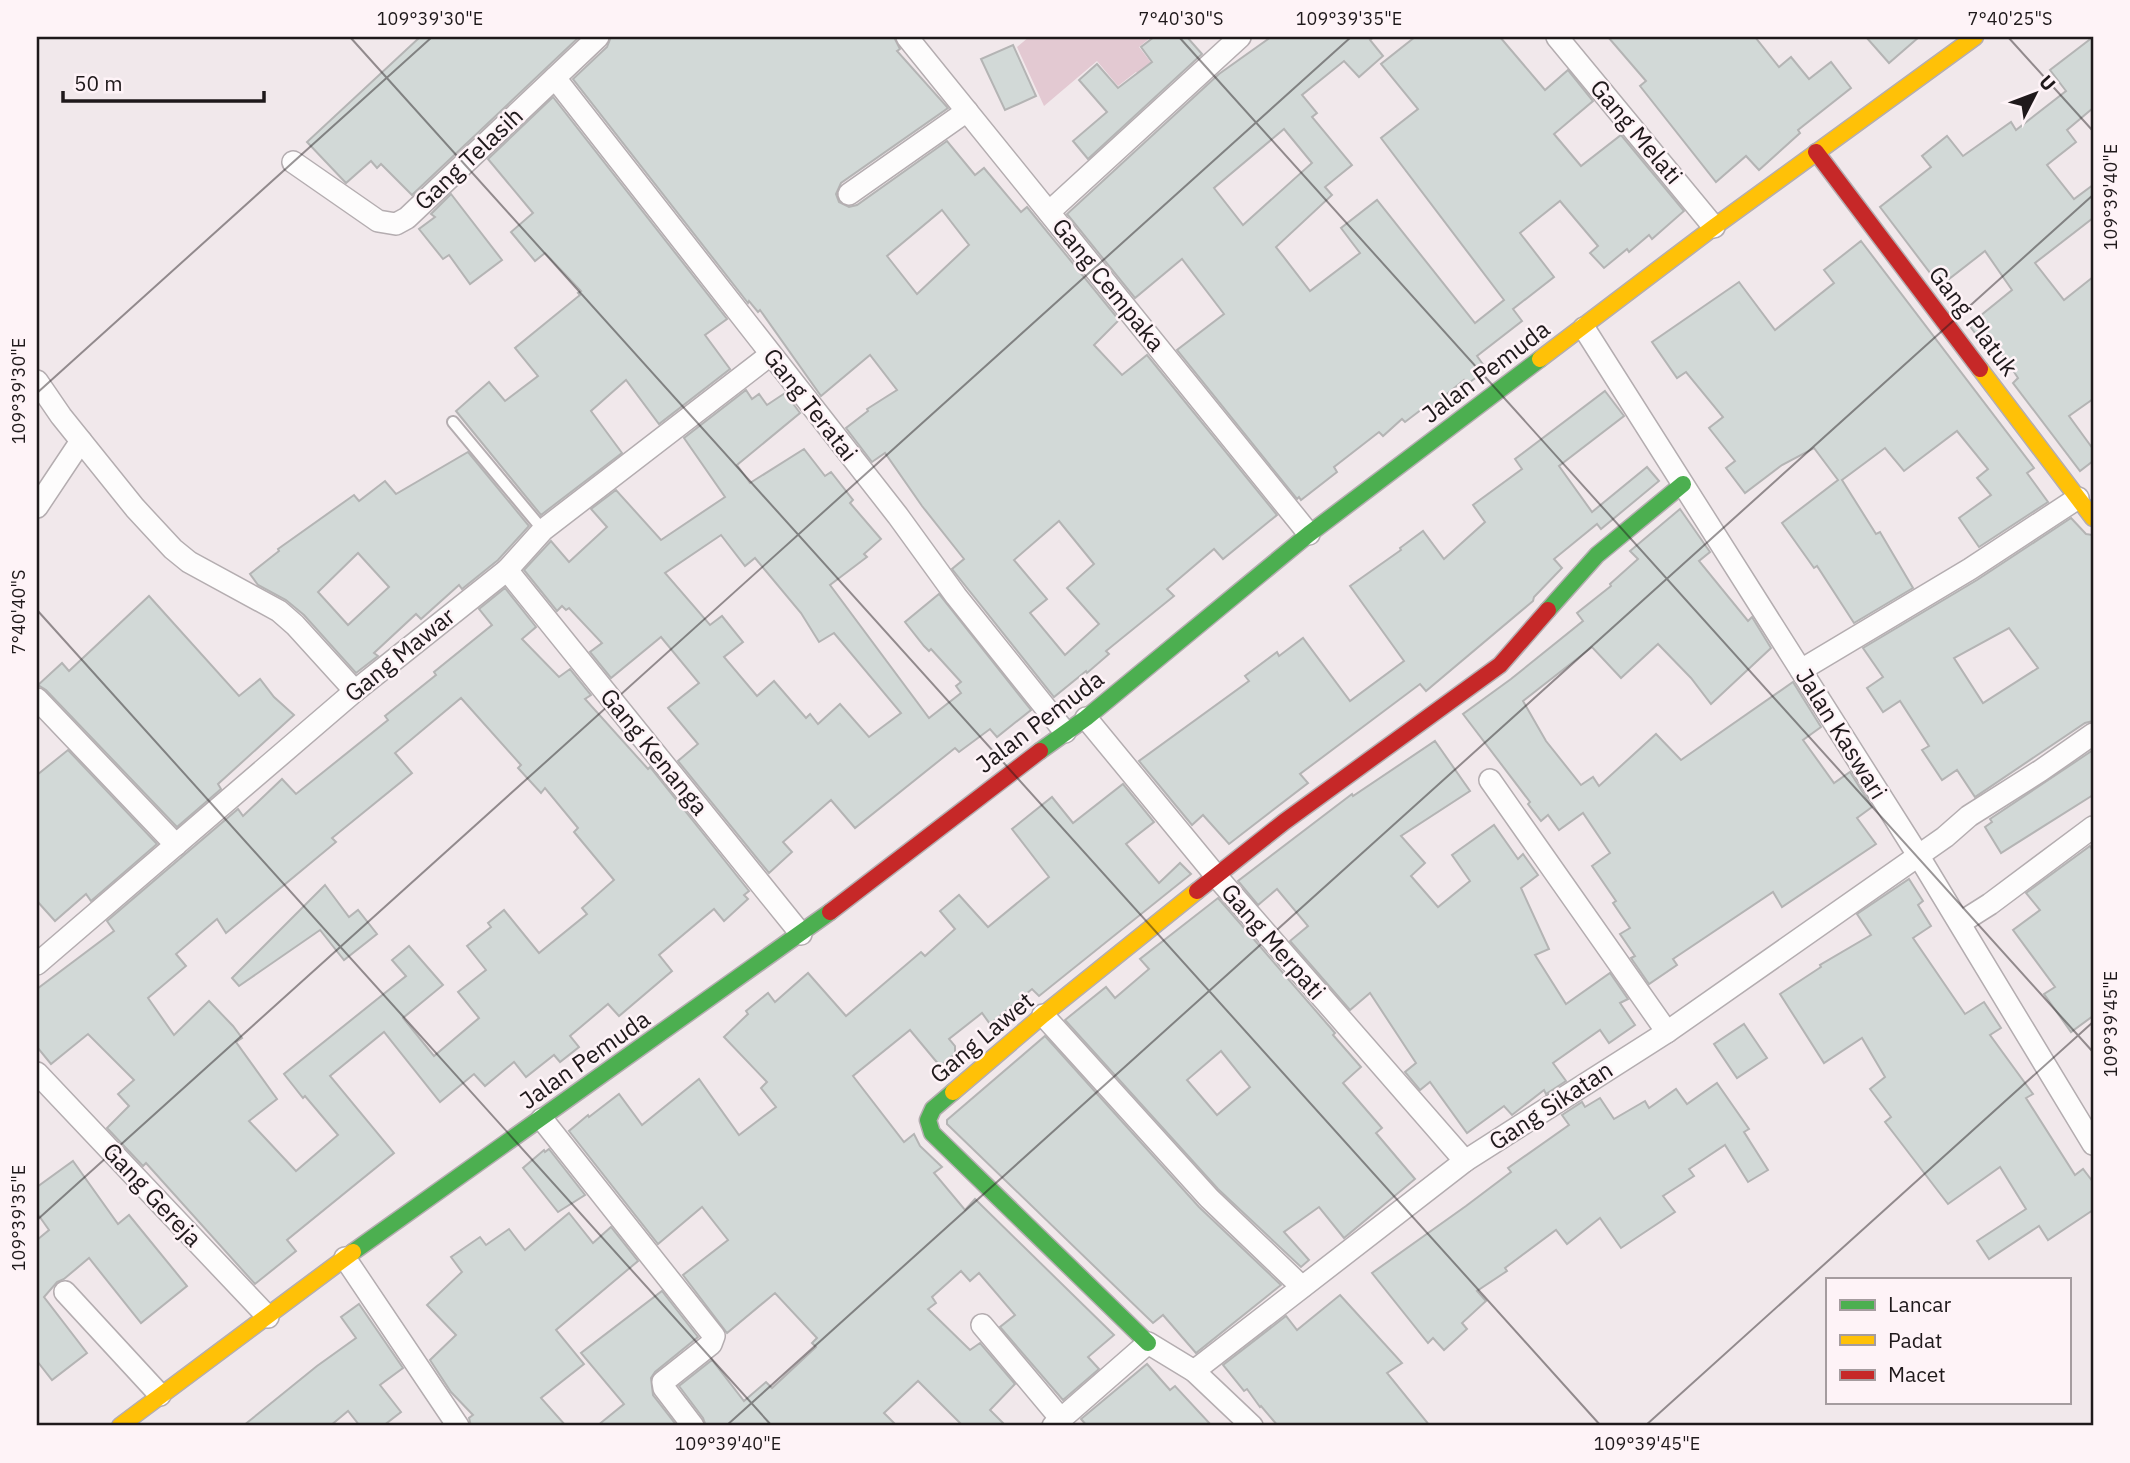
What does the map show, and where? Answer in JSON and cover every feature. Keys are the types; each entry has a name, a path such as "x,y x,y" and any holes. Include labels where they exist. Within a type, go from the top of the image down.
{"main road":[{"name":"Jalan Pemuda","path":"120,1426 345,1258 801,934 1086,718 1309,534 1714,227 1975,37"},
{"name":"Gang Platuk","path":"1816,152 2093,518"},
{"name":"Gang Lawet","path":"1148,1343 932,1133 928,1120 933,1110 1044,1015 1284,822 1500,665 1597,555 1683,484"}],"street":[{"name":"Gang Telasih","path":"293,162 377,221 396,223 407,218 598,37"},
{"name":"Gang Cempaka","path":"907,37 1309,534"},
{"path":"1049,212 1240,37"},
{"name":"Gang Melati","path":"1557,37 1714,227"},
{"name":"Gang Teratai","path":"555,78 898,516 956,596 1065,732"},
{"path":"849,194 967,111"},
{"name":"Jalan Kaswari","path":"1584,328 1918,855 2093,1144"},
{"name":"Gang Mawar","path":"37,964 355,691 507,570 543,530 770,355"},
{"path":"37,381 135,508 173,549 190,562 279,611 355,691"},
{"path":"37,507 81,441"},
{"path":"1801,670 1970,569 2078,498"},
{"name":"Gang Kenanga","path":"507,570 801,934"},
{"path":"37,699 176,845"},
{"name":"Gang Merpati","path":"1086,718 1217,877 1465,1161"},
{"name":"Gang Sikatan","path":"1194,1371 1465,1161 1667,1032 1945,837 1969,816 2093,734"},
{"path":"1490,780 1667,1032"},
{"path":"1960,923 1990,904 2093,827"},
{"path":"1044,1015 1209,1198 1302,1287"},
{"name":"Gang Gereja","path":"37,1073 268,1317"},
{"path":"541,1119 714,1336 711,1344 663,1382 664,1388 693,1426"},
{"path":"345,1258 458,1426"},
{"path":"65,1292 160,1395"},
{"path":"982,1325 1057,1423 1148,1343 1194,1371 1252,1426"}],"lane":[{"path":"453,422 543,530"}],"shaded area":[{"path":"1029,37 1151,37 1139,47 1153,65 1140,75 1136,72 1118,86 1097,61 1044,106 1017,47"}],"building":[{"path":"420,37 579,37 412,195 381,164 377,168 371,161 346,183 307,142"},
{"path":"611,37 894,37 900,49 897,51 948,108 841,183 836,194 839,202 849,207 857,205 947,141 975,175 984,168 1021,212 1027,207 1119,320 1094,345 1122,375 1147,355 1277,515 1223,559 1214,549 1167,589 1174,596 1106,651 1109,654 1087,673 1086,671 1054,697 952,569 964,559 885,453 872,462 846,428 868,411 867,409 897,390 870,355 821,396 760,310 758,312 749,301 748,303 573,79 607,47","holes":["942,210 969,245 917,294 887,256","1059,521 1094,564 1067,588 1099,624 1065,655 1030,613 1047,599 1014,560"]},
{"path":"1154,37 1187,37 1202,54 1088,159 1073,141 1107,112 1079,80 1097,64 1118,88 1152,62 1141,47"},
{"path":"1271,37 1374,37 1370,40 1383,56 1359,77 1344,61 1302,95 1317,113 1312,117 1352,165 1325,187 1332,195 1276,247 1310,291 1360,253 1341,228 1377,200 1475,323 1504,300 1381,138 1418,109 1381,64 1415,37 1500,37 1545,90 1568,70 1593,101 1554,134 1581,166 1621,135 1684,211 1652,239 1649,235 1604,268 1590,253 1598,246 1560,201 1520,233 1554,277 1513,309 1522,321 1477,356 1487,370 1467,384 1464,380 1429,409 1426,406 1405,422 1402,419 1383,436 1379,432 1334,467 1337,472 1301,500 1299,497 1297,499 1177,350 1224,314 1182,259 1135,298 1067,214 1219,74","holes":["1284,129 1312,163 1243,225 1214,188"]},
{"path":"1608,37 1755,37 1779,67 1791,57 1809,79 1831,62 1851,88 1798,130 1800,133 1759,170 1746,156 1716,182 1640,86 1646,81"},
{"path":"1866,37 1919,37 1889,63"},
{"path":"2093,37 2093,108 2067,130 2076,142 2047,165 2074,199 2093,185 2093,218 2035,263 2064,300 2093,277 2093,399 2069,416 2093,449 2093,461 2080,471 2013,383 2018,378 1995,343 1987,349 1969,325 2012,290 1985,251 1940,286 1880,207 1931,167 1922,156 1947,136 1963,156 2011,122 2016,130 2066,91 2050,70"},
{"path":"1013,45 1036,96 1005,110 981,59"},
{"path":"553,97 727,319 705,335 730,369 659,424 626,380 591,411 622,453 541,515 456,411 489,382 505,401 538,376 515,348 580,295 578,293 581,291 545,253 535,261 511,232 533,213 488,159"},
{"path":"451,194 502,260 470,284 449,255 443,259 419,229 435,217 431,214"},
{"path":"1861,241 2034,468 2027,473 2048,502 1979,547 1959,518 1991,495 1977,478 1988,469 1957,431 1904,471 1885,448 1842,480 1876,534 1880,532 1913,588 1854,623 1817,566 1814,568 1782,523 1838,480 1814,448 1782,465 1745,493 1726,468 1735,461 1709,428 1723,417 1686,372 1677,378 1652,342 1739,282 1775,330 1834,283 1824,270"},
{"path":"746,390 752,399 759,394 767,405 785,393 800,413 737,465 750,483 804,449 825,476 831,472 853,500 850,503 881,539 864,554 867,557 830,585 929,718 961,693 956,686 961,682 931,649 929,651 924,646 905,622 939,594 1031,710 997,737 990,729 959,752 955,748 855,828 831,800 783,842 792,852 769,873 678,761 698,744 668,708 699,683 661,637 611,678 590,652 602,643 569,608 566,610 562,606 557,611 524,570 551,541 569,562 607,527 591,509 616,490 661,540 725,497 684,438","holes":["721,535 745,566 755,558 801,613 819,642 834,633 901,713 869,737 840,704 818,724 810,714 806,718 774,681 757,696 724,657 743,642 722,616 710,625 665,573"]},
{"path":"1605,391 1624,416 1559,466 1592,512 1647,467 1659,481 1601,529 1597,524 1554,559 1562,568 1533,601 1426,691 1420,684 1300,774 1308,783 1229,844 1203,815 1192,825 1139,761 1249,681 1245,676 1277,652 1279,656 1303,638 1350,701 1404,661 1350,586 1423,531 1444,559 1485,522 1473,505 1522,469 1515,459"},
{"path":"468,452 529,526 498,560 462,589 459,585 421,619 416,614 374,653 378,656 356,673 304,615 286,600 258,585 250,574 279,551 278,549 354,495 359,501 385,481 396,494","holes":["358,553 389,587 348,625 318,592"]},
{"path":"1680,509 1710,552 1699,561 1748,621 1752,617 1771,648 1711,704 1691,678 1658,644 1621,678 1592,647 1523,701 1546,741 1581,785 1593,777 1599,786 1656,734 1681,760 1793,682 1821,727 1803,740 1834,783 1850,772 1872,807 1857,818 1876,844 1782,907 1773,892 1673,959 1677,965 1649,984 1631,958 1635,956 1620,934 1630,928 1613,903 1616,901 1592,866 1610,853 1583,813 1559,830 1548,815 1541,821 1528,804 1530,802 1463,714 1583,621 1577,613 1611,586 1610,584 1638,559 1630,551"},
{"path":"2071,518 2086,534 2093,535 2093,721 2085,723 1975,797 1957,770 1942,780 1922,750 1929,746 1900,701 1883,712 1867,688 1883,677 1863,648 1977,580","holes":["2009,628 2038,668 1983,703 1954,658"]},
{"path":"505,588 536,627 522,639 559,677 570,669 591,695 585,699 648,769 650,767 749,891 744,895 748,899 724,921 714,909 659,955 672,971 619,1016 608,1004 570,1036 579,1047 560,1062 554,1055 526,1077 514,1062 485,1086 474,1074 440,1102 384,1032 330,1076 394,1153 287,1240 296,1251 255,1284 146,1163 143,1166 107,1128 129,1106 118,1094 134,1080 88,1034 51,1064 37,1047 37,989 114,931 107,921 238,809 243,816 282,779 296,794 388,720 385,716 492,625 479,609","holes":["461,698 521,765 518,768 541,793 545,788 578,828 574,832 614,880 582,908 587,914 539,953 504,910 488,923 491,927 467,946 486,970 458,992 479,1018 434,1056 403,1018 443,985 409,946 392,960 406,976 284,1074 338,1135 296,1171 249,1121 277,1099 236,1042 242,1038 233,1026 209,1001 174,1035 148,998 186,966 176,954 217,919 226,933 336,842 332,838 412,773 395,753"]},
{"path":"149,596 239,696 260,679 274,697 294,715 218,784 221,789 177,827 46,690 38,685 62,663 69,671"},
{"path":"1435,741 1470,791 1401,836 1425,863 1411,876 1438,907 1470,881 1452,855 1494,825 1518,859 1523,854 1538,875 1521,888 1549,949 1535,955 1566,1004 1610,973 1628,999 1620,1003 1635,1025 1609,1043 1600,1030 1553,1063 1566,1081 1546,1094 1544,1090 1512,1115 1504,1106 1467,1133 1430,1082 1420,1090 1405,1072 1416,1063 1370,993 1350,1010 1290,941 1308,926 1277,889 1258,905 1238,881 1352,794 1353,796"},
{"path":"68,750 157,844 91,901 86,894 55,921 37,901 37,775"},
{"path":"2093,750 2093,795 2001,853 1985,827 1992,822 1990,819"},
{"path":"1123,784 1154,822 1126,844 1159,883 1180,863 1191,874 1039,996 1032,989 990,1024 982,1013 949,1039 955,1046 955,1054 940,1066 910,1030 853,1076 904,1142 914,1134 920,1146 942,1167 934,1173 965,1210 975,1199 1114,1335 1088,1357 1099,1369 1063,1400 1000,1327 1015,1315 979,1273 970,1281 961,1271 932,1297 936,1303 928,1309 970,1350 980,1343 1015,1384 990,1410 1006,1426 963,1426 918,1381 884,1413 897,1426 706,1426 679,1386 712,1360 744,1401 766,1382 772,1388 816,1347 812,1343 817,1338 775,1293 727,1333 683,1275 728,1240 702,1207 658,1244 569,1131 619,1094 642,1125 699,1079 739,1135 776,1107 761,1088 767,1082 724,1037 748,1014 746,1011 768,993 775,1002 808,973 846,1016 921,952 925,956 955,929 940,911 959,895 988,927 1049,877 1012,829 1052,797 1073,823"},
{"path":"2090,846 2093,851 2093,1016 2071,1032 2044,994 2055,987 2013,930 2040,910 2026,893"},
{"path":"1909,879 1923,901 1918,905 1931,926 1913,938 1965,1014 1984,1002 2001,1028 1990,1035 2033,1094 2026,1098 2075,1175 2083,1169 2093,1182 2093,1210 2048,1240 2039,1226 1989,1259 1977,1241 2026,1209 2000,1167 1948,1204 1885,1122 1891,1117 1870,1089 1885,1077 1862,1038 1824,1063 1780,994 1821,967 1820,965 1871,935 1857,914"},
{"path":"325,885 349,917 358,910 377,934 344,960 320,930 239,986 232,978"},
{"path":"1218,898 1335,1033 1333,1035 1361,1067 1343,1083 1382,1128 1376,1133 1415,1179 1344,1238 1319,1207 1284,1232 1309,1260 1301,1267 1218,1189 1065,1020 1106,987 1115,998 1149,969 1140,959","holes":["1221,1051 1250,1087 1217,1115 1187,1080"]},
{"path":"1744,1024 1767,1058 1737,1078 1714,1044"},
{"path":"1045,1036 1199,1207 1281,1285 1196,1353 1163,1315 1153,1323 947,1124 947,1120"},
{"path":"1717,1083 1749,1129 1744,1132 1768,1170 1748,1182 1725,1145 1689,1169 1694,1176 1663,1196 1675,1212 1621,1248 1600,1218 1567,1244 1556,1230 1505,1268 1507,1271 1477,1291 1486,1301 1462,1323 1467,1329 1444,1350 1433,1338 1428,1343 1372,1273 1466,1206 1511,1172 1508,1168 1569,1125 1562,1115 1582,1102 1585,1107 1600,1098 1614,1119 1645,1101 1649,1108 1676,1089 1687,1104"},
{"path":"549,1149 585,1195 558,1212 523,1168 544,1150 545,1152"},
{"path":"73,1161 118,1224 129,1215 187,1286 141,1323 89,1258 57,1282 44,1297 87,1353 52,1380 37,1361 37,1240 49,1230 37,1213 37,1187"},
{"path":"569,1213 593,1243 611,1227 638,1261 556,1330 584,1364 541,1398 566,1426 471,1426 469,1418 473,1415 451,1392 430,1360 456,1335 427,1305 462,1272 451,1257 480,1237 486,1245 509,1229 525,1250"},
{"path":"662,1291 698,1337 651,1378 653,1395 677,1426 597,1426 624,1404 581,1353"},
{"path":"1340,1295 1402,1363 1387,1373 1430,1426 1278,1426 1223,1365 1286,1316 1297,1330"},
{"path":"359,1304 403,1368 380,1385 401,1412 383,1426 360,1426 348,1411 330,1426 243,1426 356,1338 341,1317"},
{"path":"1147,1364 1170,1390 1175,1386 1212,1426 1087,1426 1081,1419"}],"traffic: fast":[{"path":"1040,751 1086,718 1309,534 1540,359"},
{"path":"1548,610 1597,555 1683,484"},
{"path":"353,1252 830,912"},
{"path":"953,1092 933,1109 928,1120 932,1133 1148,1343"}],"traffic: slow":[{"path":"1540,359 1714,227 1975,37"},
{"path":"1980,369 2093,518"},
{"path":"953,1092 1043,1015 1197,891"},
{"path":"120,1426 353,1252"}],"traffic: jam":[{"path":"1816,152 1980,369"},
{"path":"1197,891 1284,822 1500,665 1548,610"},
{"path":"830,912 1040,751"}]}
